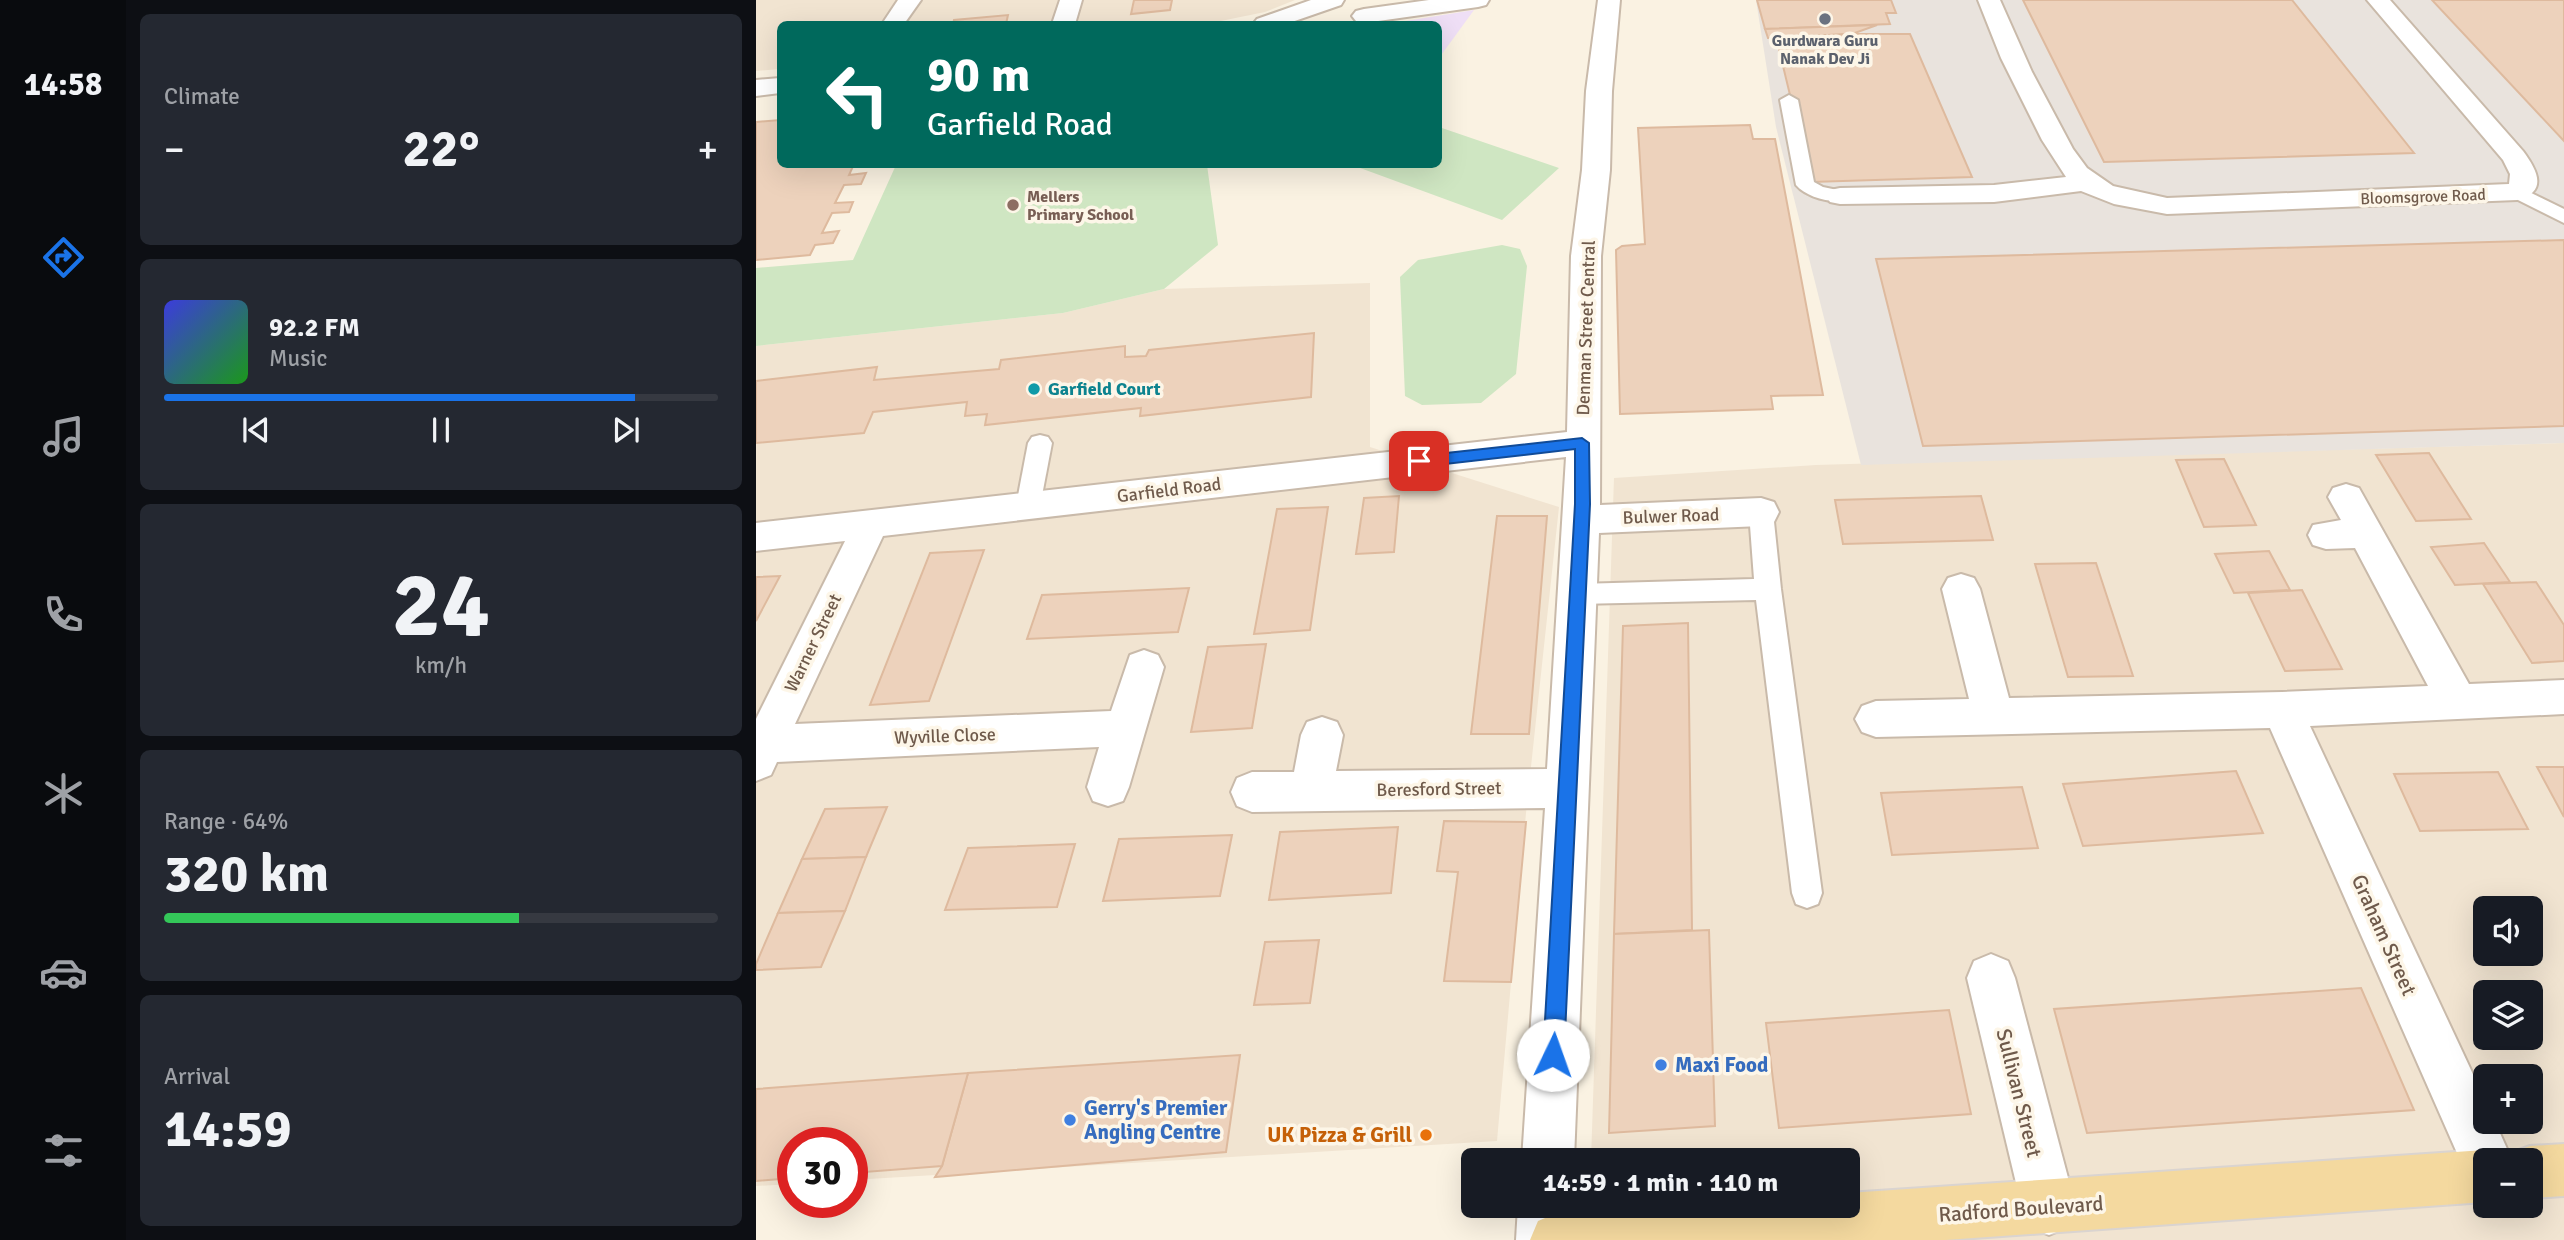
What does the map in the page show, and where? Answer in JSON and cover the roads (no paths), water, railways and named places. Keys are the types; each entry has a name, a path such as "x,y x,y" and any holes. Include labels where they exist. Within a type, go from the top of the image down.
{"main road":[{"path":"2543,1171 2564,1170"},
{"name":"Radford Boulevard","path":"1556,1240 2473,1177"}],"street":[{"path":"895,21 910,0"},
{"path":"1065,21 1071,0"},
{"path":"1274,21 1333,0"},
{"path":"1364,16 1478,0"},
{"name":"Denman Street Central","path":"1549,1148 1582,520 1586,256 1596,170 1601,76 1609,0"},
{"path":"1840,196 2010,192 2086,182 2062,152 2002,36 1989,0"},
{"path":"2378,0 2514,157 2524,174 2524,184 2517,192"},
{"path":"756,88 777,86"},
{"name":"Bloomsgrove Road","path":"2086,182 2137,201 2167,206 2517,192"},
{"name":"Garfield Road","path":"756,537 1582,443"},
{"path":"2346,497 2458,703"},
{"name":"Bulwer Road","path":"1582,520 1761,512"},
{"name":"Warner Street","path":"760,753 871,524"},
{"path":"2326,535 2365,533"},
{"path":"1961,589 1993,715"},
{"path":"1108,787 1144,667"},
{"path":"1876,719 2282,710 2564,697"},
{"name":"Graham Street","path":"2282,710 2481,1148"},
{"name":"Wyville Close","path":"760,753 1126,728"},
{"path":"1311,791 1322,735"},
{"name":"Beresford Street","path":"1252,792 1567,788"},
{"name":"Sullivan Street","path":"1991,978 2049,1208"},
{"path":"1543,1240 1544,1218"}],"lane":[{"path":"1788,100 1805,185 1818,192 1840,196"},
{"path":"2517,192 2564,218"},
{"path":"1028,506 1040,443"},
{"path":"1761,512 1768,589 1807,893"},
{"path":"1578,594 1768,589"}],"place":[{"name":"Gurdwara Guru Nanak Dev Ji","path":"1825,19"},
{"name":"Mellers Primary School","path":"1013,205"},
{"name":"Garfield Court","path":"1034,389"},
{"name":"Maxi Food","path":"1661,1065"},
{"name":"Gerry's Premier Angling Centre","path":"1070,1120"},
{"name":"UK Pizza & Grill","path":"1426,1135"}]}
